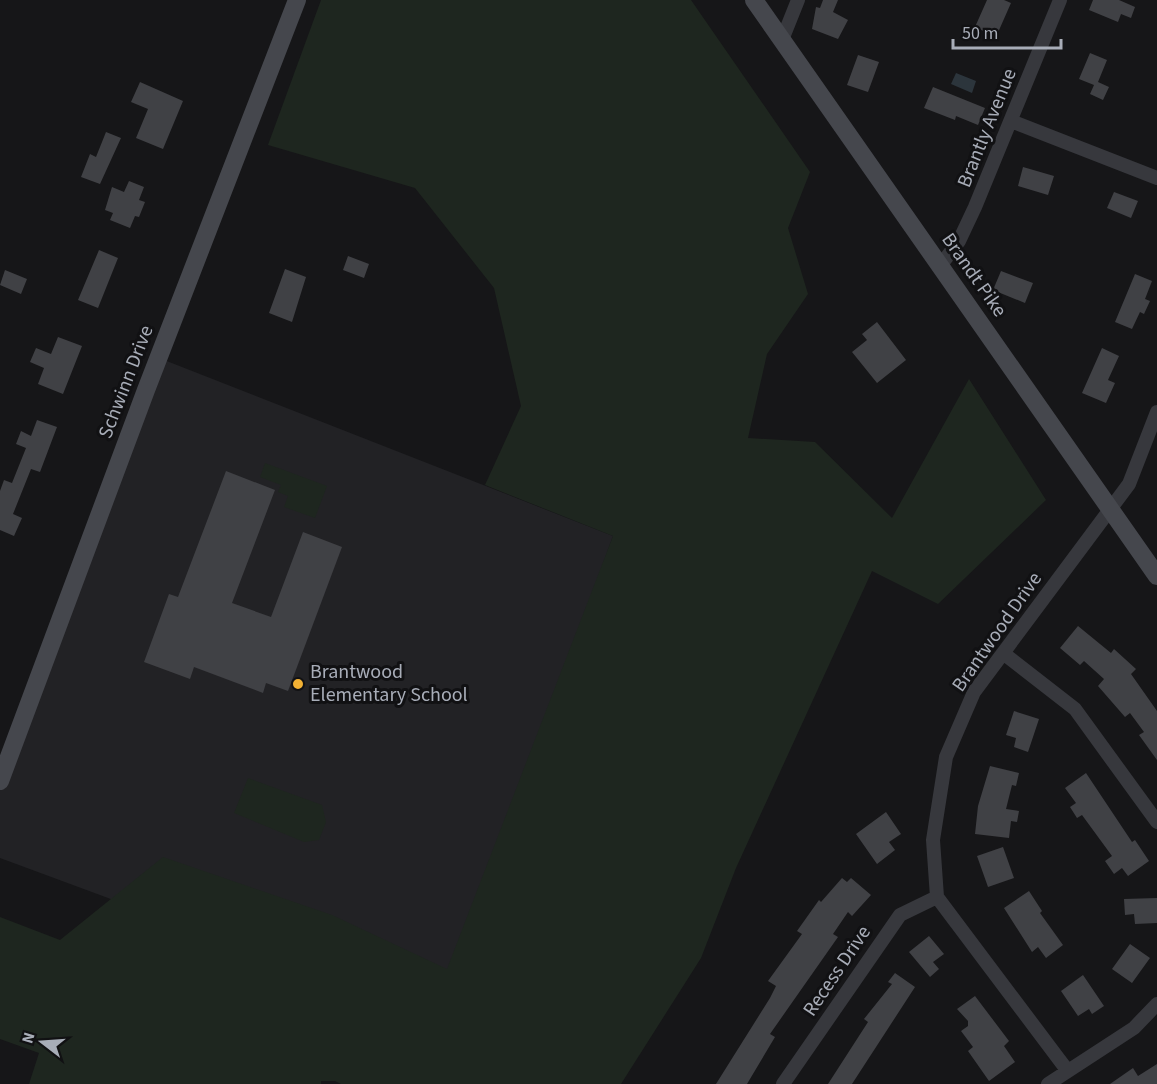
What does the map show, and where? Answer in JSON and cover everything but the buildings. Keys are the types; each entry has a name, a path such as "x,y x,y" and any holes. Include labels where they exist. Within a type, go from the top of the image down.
{"street":[{"name":"Schwinn Drive","path":"0,781 146,390 297,0"},
{"name":"Brandt Pike","path":"754,0 1157,576"},
{"path":"782,40 798,0"},
{"name":"Brantly Avenue","path":"940,266 959,241 1060,0"},
{"path":"1011,121 1157,178"},
{"name":"Brantwood Drive","path":"937,897 933,840 946,757 974,692 1128,484 1157,412"},
{"path":"1003,653 1075,710 1157,822"},
{"path":"937,897 1067,1070"},
{"name":"Recess Drive","path":"783,1084 900,915 937,897"},
{"path":"1048,1084 1134,1028 1157,1004"}],"shaded area":[{"path":"321,0 691,0 810,172 788,228 808,294 767,354 748,438 815,442 892,518 969,379 1046,500 938,604 872,571 736,868 701,958 621,1084 341,1084 335,1081 321,1081 321,1084 29,1084 39,1053 0,1039 0,917 60,940 163,857 332,915 447,969 613,536 485,485 521,406 494,288 415,188 268,145"},
{"path":"956,73 976,81 972,93 951,84"},
{"name":"Brantwood Elementary School","path":"159,358 613,536 438,1020 0,858 0,781"},
{"path":"265,463 327,486 315,518 284,507 288,496 278,492 281,485 260,477"},
{"path":"248,778 322,805 326,822 319,840 304,842 234,813"}],"place":[{"name":"Brantwood Elementary School","path":"298,684"}]}
